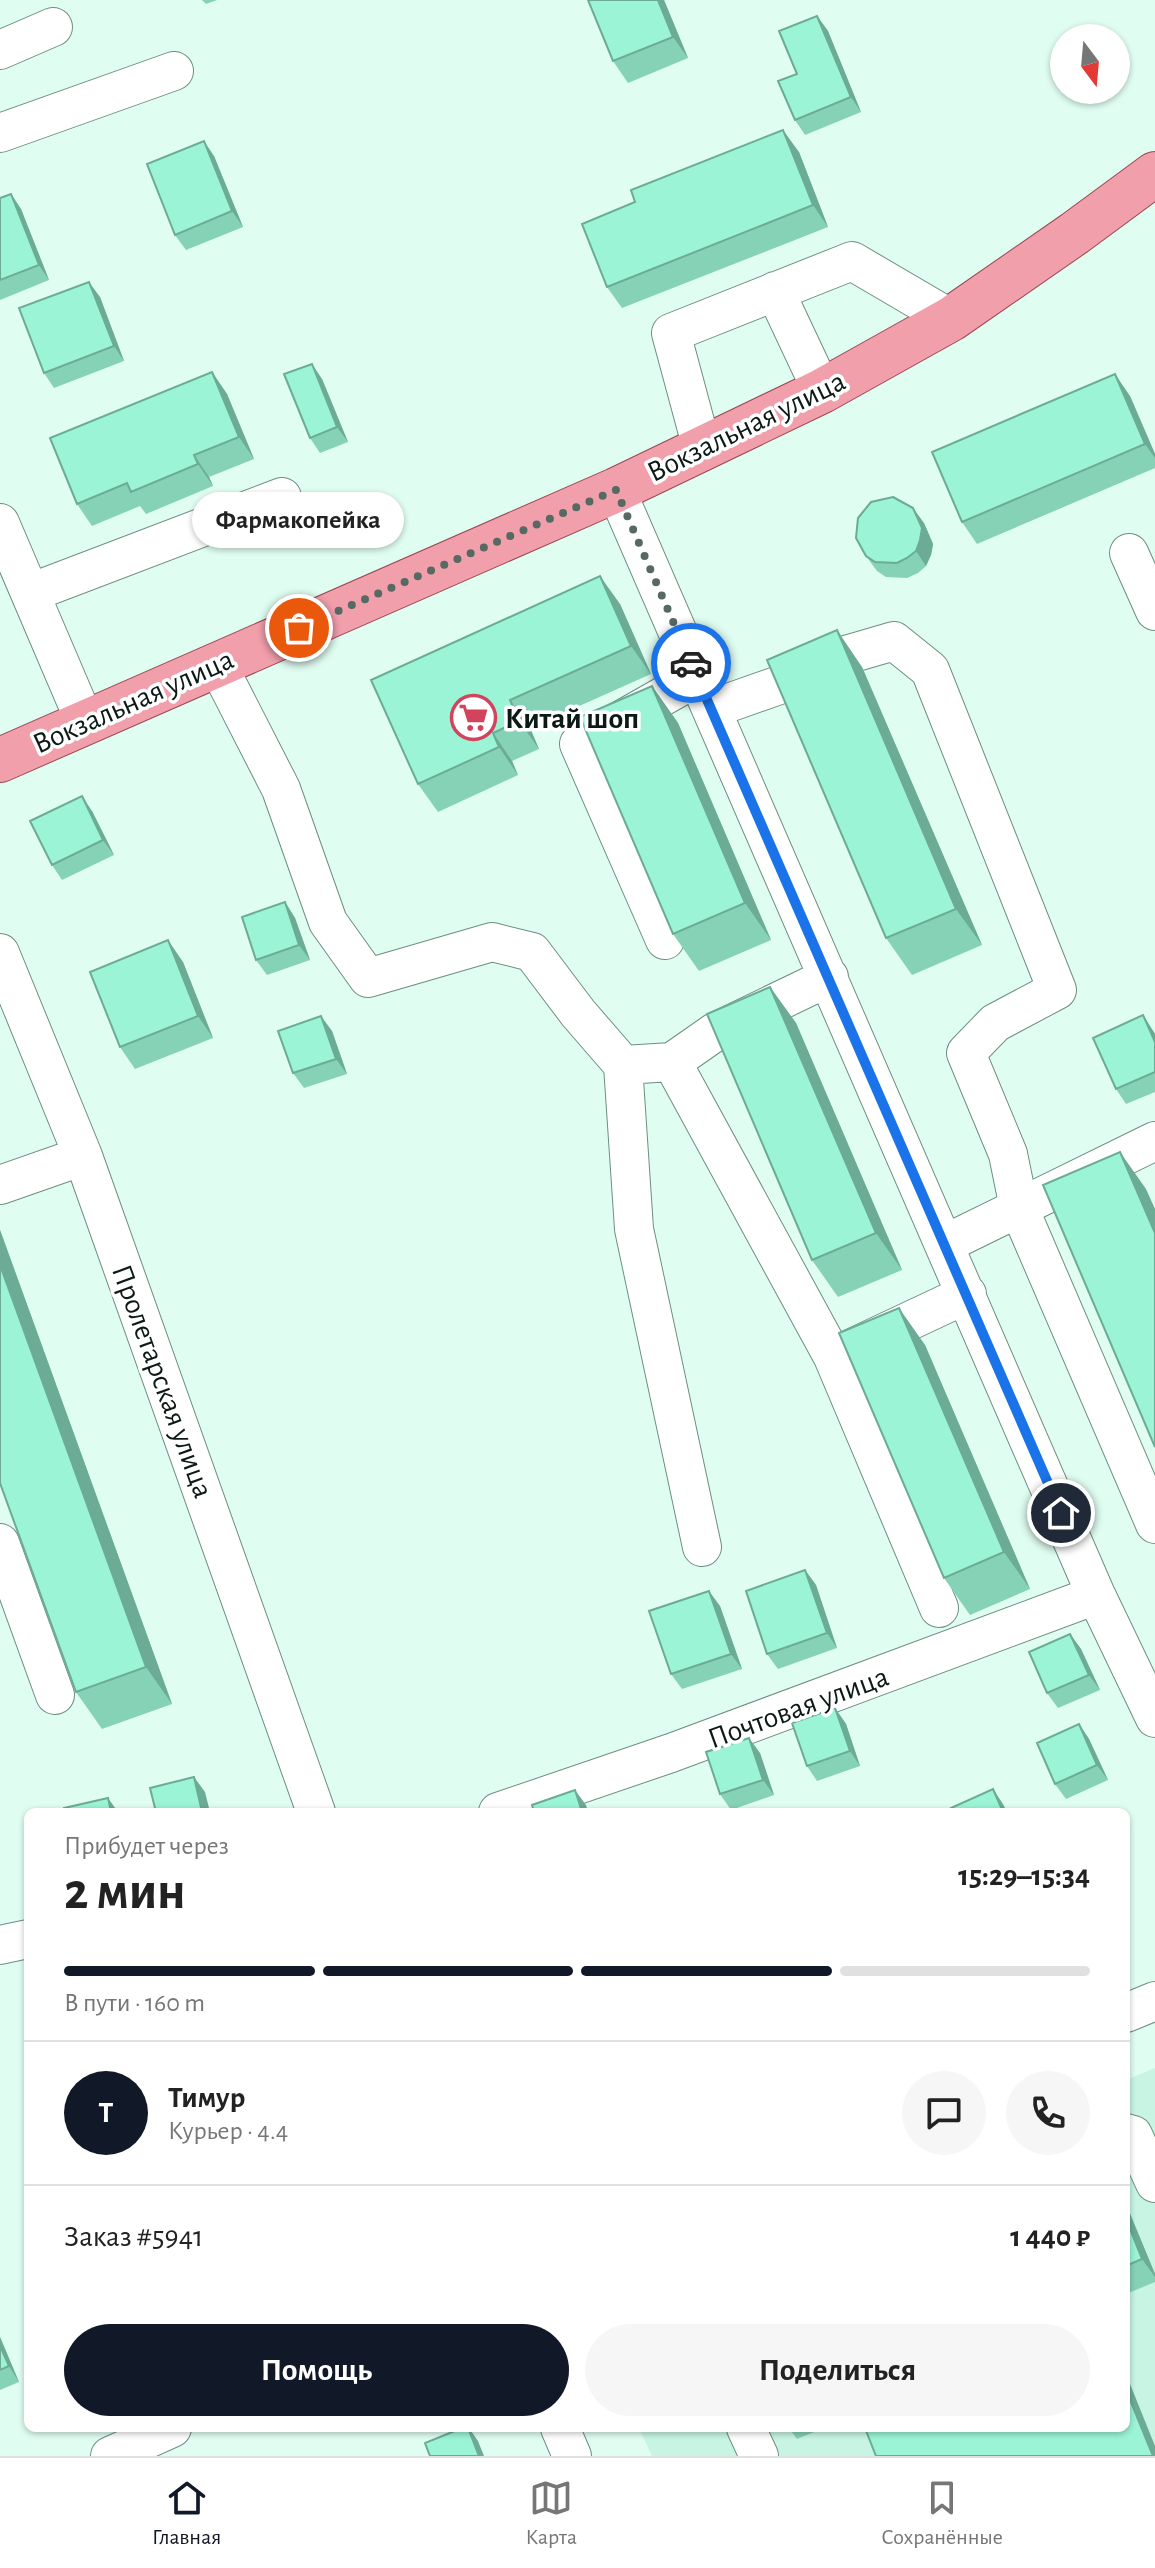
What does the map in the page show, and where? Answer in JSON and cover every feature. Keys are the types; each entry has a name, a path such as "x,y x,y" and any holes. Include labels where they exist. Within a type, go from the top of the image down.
{"main road":[{"name":"Вокзальная улица","path":"0,760 616,490 822,391 951,319 1155,174"}],"street":[{"path":"0,50 53,27"},
{"path":"0,133 174,71"},
{"path":"702,448 671,333 852,261 951,319"},
{"path":"775,291 822,391"},
{"path":"616,490 1096,1595 1155,1718"},
{"path":"30,593 282,497"},
{"path":"0,523 85,722"},
{"path":"1129,553 1155,611"},
{"path":"665,940 579,744 704,693 788,682 846,655 894,641 930,670 1057,990 995,1023 966,1053 1008,1154 1019,1208 1155,1524"},
{"path":"217,664 281,789 328,922 368,978 492,942 532,952 578,1013 623,1065 634,1229 702,1547"},
{"name":"Пролетарская улица","path":"0,953 83,1156 315,1808"},
{"path":"623,1065 672,1062 715,1032 829,977"},
{"path":"672,1062 833,1357 939,1608"},
{"path":"945,1244 1155,1141"},
{"path":"0,1185 83,1156"},
{"path":"833,1357 967,1294"},
{"path":"0,1543 55,1695"},
{"name":"Почтовая улица","path":"510,1808 671,1753 1096,1595"},
{"path":"0,1945 24,1940"},
{"path":"1130,2011 1155,2001"},
{"path":"1130,2134 1140,2144 1155,2183"},
{"path":"116,2455 164,2432"},
{"path":"562,2432 572,2456"},
{"path":"748,2432 759,2456"}],"shaded area":[{"path":"1155,2068 1155,2456 652,2456 641,2432 1130,2432 1130,2078"}],"building":[{"path":"588,0 658,0 673,37 613,61"},
{"path":"817,16 851,97 795,120 778,81 797,74 779,31"},
{"path":"783,130 813,205 607,287 582,224 635,202 631,190"},
{"path":"204,141 232,211 175,235 147,164"},
{"path":"11,194 39,265 0,280 0,198"},
{"path":"89,282 114,346 44,373 19,308"},
{"path":"312,364 337,427 310,438 284,374"},
{"path":"212,372 239,437 194,455 198,464 131,492 127,483 77,504 50,438"},
{"path":"1115,374 1145,444 962,522 932,452"},
{"path":"893,497 913,508 922,528 920,540 916,551 897,563 875,562 866,556 856,538 858,518 871,502"},
{"name":"Китай шоп","path":"600,576 631,646 510,700 519,721 493,733 499,747 418,784 371,680"},
{"path":"837,630 956,909 886,938 767,660"},
{"path":"652,686 745,903 673,934 580,717"},
{"path":"82,796 103,840 52,865 30,821"},
{"path":"285,902 299,945 256,960 242,917"},
{"path":"168,940 198,1016 120,1047 90,972"},
{"path":"770,987 876,1233 812,1260 707,1014"},
{"path":"1143,1015 1155,1042 1155,1072 1116,1089 1093,1038"},
{"path":"321,1016 336,1059 293,1073 278,1031"},
{"path":"1120,1152 1155,1233 1155,1447 1043,1185"},
{"path":"0,1265 146,1667 76,1692 0,1483"},
{"path":"899,1308 1004,1552 944,1578 839,1333"},
{"path":"805,1570 827,1633 767,1654 746,1591"},
{"path":"709,1591 731,1654 671,1674 649,1611"},
{"path":"1070,1634 1089,1675 1047,1693 1029,1652"},
{"path":"835,1708 850,1751 807,1766 792,1723"},
{"path":"1079,1724 1097,1765 1055,1784 1037,1743"},
{"path":"749,1738 763,1780 720,1794 706,1752"},
{"path":"194,1777 201,1808 155,1808 150,1788"},
{"path":"993,1789 1001,1808 951,1808"},
{"path":"575,1790 581,1808 533,1808 532,1805"},
{"path":"108,1798 110,1808 64,1808"},
{"path":"1130,2229 1142,2259 1130,2264"},
{"path":"0,2346 9,2366 0,2370"},
{"path":"1130,2400 1153,2456 876,2456 867,2432 1130,2432"},
{"path":"452,2432 470,2432 479,2456 430,2456 425,2443"}],"way so far":[{"path":"299,628 616,490 691,663"}],"place":[{"name":"Фармакопейка","path":"299,628"},
{"name":"Китай шоп","path":"474,718"}],"route":[{"path":"691,663 1061,1513"}]}
